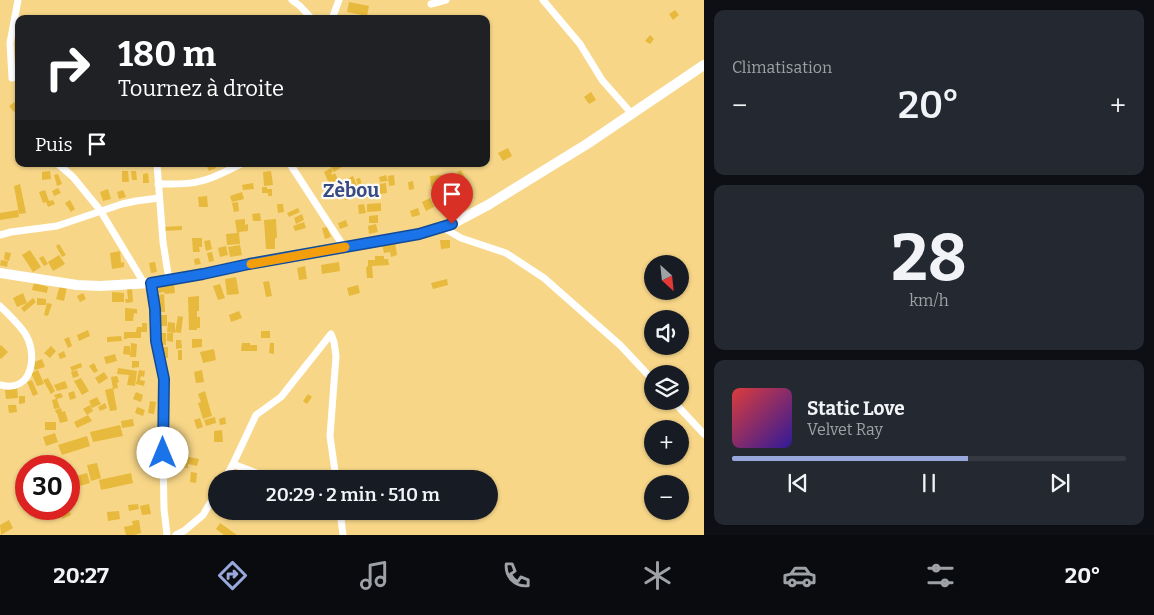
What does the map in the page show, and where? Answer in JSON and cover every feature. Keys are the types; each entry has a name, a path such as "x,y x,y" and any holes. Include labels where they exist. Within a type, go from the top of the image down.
{"street":[{"path":"15,15 18,0"},
{"path":"292,0 308,15"},
{"path":"333,15 339,0"},
{"path":"431,4 446,0"},
{"path":"543,0 580,44 602,80 632,114"},
{"path":"12,78 10,43 15,16"},
{"path":"0,272 77,285 100,286 148,283 419,234 452,224 488,205 588,144 704,65"},
{"path":"61,167 73,177 100,210 148,283 155,309 156,341 164,379 163,463 164,509 167,535"},
{"path":"157,167 162,242 169,280"},
{"path":"158,184 199,182 234,167"},
{"path":"292,167 344,247"},
{"path":"0,235 64,224 100,210 136,200 159,198"},
{"path":"442,227 461,238 506,253 544,278 620,345 644,370"},
{"path":"0,306 25,334 29,344 31,369 24,381 12,386 0,385"},
{"path":"230,470 256,415 281,397 331,334 336,356 330,436 335,470"},
{"path":"681,410 704,434"},
{"path":"233,464 249,470"},
{"path":"176,535 184,531 203,515 208,507"},
{"path":"341,520 343,535"}],"building":[{"path":"349,2 369,6 367,15 347,12"},
{"path":"675,10 679,15 673,20 669,14"},
{"path":"650,35 654,39 650,44 645,41"},
{"path":"591,92 596,100 589,104 584,97"},
{"path":"15,102 15,111 14,112 9,106"},
{"path":"508,148 512,156 503,161 498,153"},
{"path":"207,167 216,167 216,168 209,171"},
{"path":"331,167 342,167 334,172"},
{"path":"331,168 332,175 335,173 340,184 331,188 324,172"},
{"path":"461,170 467,181 463,183 457,172"},
{"path":"50,171 51,179 42,180 42,172"},
{"path":"122,171 128,171 129,182 122,182"},
{"path":"131,171 136,171 137,180 132,180"},
{"path":"271,171 273,185 264,186 263,172"},
{"path":"148,173 149,183 143,183 143,174"},
{"path":"58,174 62,184 57,186 54,175"},
{"path":"386,175 388,181 380,182 379,177"},
{"path":"394,175 395,185 389,186 388,176"},
{"path":"442,175 443,185 431,187 430,176"},
{"path":"353,176 358,188 352,190 347,179"},
{"path":"360,178 363,188 359,189 356,179"},
{"path":"413,181 414,189 409,190 408,182"},
{"path":"253,183 254,189 243,190 242,185"},
{"path":"386,183 387,193 380,194 379,184"},
{"path":"20,184 26,213 19,214 14,186"},
{"path":"262,187 272,189 272,196 268,196 268,193 262,193"},
{"path":"58,188 61,193 54,196 52,191"},
{"path":"373,188 374,197 365,198 364,189"},
{"path":"108,189 111,199 103,201 100,192"},
{"path":"45,190 49,201 53,200 55,204 48,207 46,202 43,203 39,192"},
{"path":"123,190 126,197 119,199 117,192"},
{"path":"242,192 244,199 232,202 230,196"},
{"path":"352,193 353,198 345,200 344,195"},
{"path":"207,196 208,207 199,207 198,197"},
{"path":"430,198 434,207 426,211 422,202"},
{"path":"70,200 75,209 71,212 65,203"},
{"path":"238,202 239,211 234,212 232,203"},
{"path":"381,203 381,211 367,212 367,204"},
{"path":"277,204 283,204 284,212 278,213"},
{"path":"364,204 366,213 359,214 358,205"},
{"path":"298,208 300,212 289,217 287,213"},
{"path":"418,208 420,215 412,217 410,211"},
{"path":"18,210 19,217 0,220 0,213"},
{"path":"260,213 261,221 253,221 252,214"},
{"path":"302,214 304,220 296,224 294,218"},
{"path":"378,215 378,223 369,223 369,216"},
{"path":"245,219 245,225 248,224 248,231 239,232 240,244 227,245 226,234 237,233 235,220"},
{"path":"276,219 277,238 275,238 275,249 266,249 264,220"},
{"path":"346,220 348,226 340,229 338,223"},
{"path":"304,222 306,228 295,231 293,226"},
{"path":"376,224 378,232 369,234 368,226"},
{"path":"182,226 182,230 163,231 163,227"},
{"path":"327,227 331,237 325,239 322,228"},
{"path":"192,238 202,238 202,247 199,247 200,252 193,252"},
{"path":"210,240 212,249 206,251 204,241"},
{"path":"440,240 450,240 450,248 441,249"},
{"path":"395,242 397,255 391,257 390,252 384,253 382,244"},
{"path":"59,244 66,255 62,257 56,246"},
{"path":"240,245 242,255 230,257 228,247"},
{"path":"226,246 228,255 220,257 218,248"},
{"path":"30,250 41,267 33,272 22,255"},
{"path":"120,251 121,263 124,262 124,267 112,269 110,253"},
{"path":"5,252 11,253 9,261 4,259"},
{"path":"212,252 214,261 209,262 207,253"},
{"path":"59,255 65,264 53,271 48,262"},
{"path":"43,256 48,264 44,266 39,258"},
{"path":"375,256 384,256 384,259 388,259 389,265 372,266 373,278 367,278 366,267 368,266 368,260 375,260"},
{"path":"199,258 201,264 195,265 194,259"},
{"path":"1,260 8,261 7,267 0,265"},
{"path":"155,262 157,272 151,273 149,263"},
{"path":"339,262 340,271 322,274 321,265"},
{"path":"305,266 307,279 299,280 297,268"},
{"path":"236,277 239,294 227,295 225,279"},
{"path":"447,279 448,285 433,289 431,283"},
{"path":"269,281 272,296 266,297 263,282"},
{"path":"34,283 48,287 47,293 32,290"},
{"path":"174,284 175,293 159,293 158,286"},
{"path":"220,284 225,298 218,300 213,286"},
{"path":"60,285 67,287 64,301 56,299"},
{"path":"358,285 360,293 349,296 347,288"},
{"path":"132,288 133,302 126,303 125,299 128,299 127,289"},
{"path":"112,292 124,293 124,302 112,302"},
{"path":"23,293 27,303 17,307 13,298"},
{"path":"83,293 86,299 80,302 77,296"},
{"path":"164,294 165,312 159,312 159,295"},
{"path":"199,296 197,317 200,317 200,328 189,330 188,297"},
{"path":"33,298 36,302 24,312 21,308"},
{"path":"37,298 46,299 46,305 37,305"},
{"path":"47,303 52,304 48,316 44,315"},
{"path":"125,308 137,309 137,314 134,313 133,321 125,321"},
{"path":"239,311 242,318 231,322 229,315"},
{"path":"158,315 167,315 167,326 158,326"},
{"path":"178,316 183,317 181,333 175,332"},
{"path":"168,322 175,323 175,333 167,332"},
{"path":"142,323 147,323 147,332 136,332 137,327 142,327"},
{"path":"88,330 90,336 79,341 77,335"},
{"path":"261,331 270,331 270,338 261,338"},
{"path":"124,332 141,332 141,338 124,339"},
{"path":"159,333 166,333 166,345 159,345"},
{"path":"167,333 173,333 173,342 167,341"},
{"path":"121,336 122,341 107,342 107,337"},
{"path":"69,337 72,346 68,348 64,339"},
{"path":"192,339 202,339 202,347 192,348"},
{"path":"176,340 181,340 182,348 176,349"},
{"path":"131,343 137,344 136,357 130,357"},
{"path":"242,343 257,345 257,351 241,351"},
{"path":"270,343 274,343 274,354 269,353"},
{"path":"0,346 8,352 1,359"},
{"path":"51,346 56,351 50,358 44,353"},
{"path":"124,346 130,346 130,355 123,354"},
{"path":"162,347 168,347 168,358 161,358"},
{"path":"214,349 216,360 203,363 200,352"},
{"path":"178,350 182,350 182,360 178,360"},
{"path":"64,351 66,357 60,359 58,354"},
{"path":"115,354 117,361 106,364 104,357"},
{"path":"42,359 45,367 35,370 32,363"},
{"path":"132,361 139,361 139,367 132,368"},
{"path":"81,363 82,367 72,371 70,367"},
{"path":"94,363 98,371 94,373 89,366"},
{"path":"118,368 137,371 135,386 127,385 129,375 117,374"},
{"path":"38,370 44,384 37,386 31,373"},
{"path":"77,370 79,376 73,378 71,372"},
{"path":"139,370 145,371 144,377 141,376 140,380 145,381 144,386 136,384"},
{"path":"202,370 204,382 196,383 194,372"},
{"path":"104,372 108,378 99,384 95,378"},
{"path":"117,376 118,388 113,389 111,377"},
{"path":"48,378 55,391 51,394 43,380"},
{"path":"81,378 89,391 82,395 74,381"},
{"path":"32,380 38,394 33,396 27,382"},
{"path":"65,381 68,388 57,391 54,385"},
{"path":"17,388 18,398 6,399 5,390"},
{"path":"113,388 117,410 110,411 105,390"},
{"path":"74,391 76,398 70,400 68,393"},
{"path":"205,391 212,416 203,419 198,403 201,402 198,394"},
{"path":"136,392 143,395 141,402 133,399"},
{"path":"61,393 63,397 57,399 60,408 54,409 52,400 56,399 54,395"},
{"path":"308,394 312,397 307,404 303,401"},
{"path":"19,396 25,396 25,403 19,404"},
{"path":"97,397 101,404 92,408 89,401"},
{"path":"150,401 156,402 154,414 148,413"},
{"path":"105,403 107,408 100,411 98,407"},
{"path":"8,405 16,405 17,412 9,413"},
{"path":"90,405 93,411 87,415 83,409"},
{"path":"137,407 145,410 143,416 135,413"},
{"path":"61,408 62,412 65,411 68,421 60,423 55,410"},
{"path":"88,415 92,421 77,428 74,422"},
{"path":"215,417 216,423 206,426 204,420"},
{"path":"225,417 226,424 220,425 219,419"},
{"path":"200,418 203,427 197,429 194,420"},
{"path":"133,419 134,426 122,428 121,421"},
{"path":"45,422 56,422 56,430 45,430"},
{"path":"120,425 123,436 93,442 90,432"},
{"path":"222,430 223,442 214,442 214,431"},
{"path":"55,433 58,442 46,446 43,437"},
{"path":"87,436 90,446 62,455 58,445"},
{"path":"168,453 199,459 197,466 188,464 188,468 172,467 173,461 166,459"},
{"path":"97,463 101,478 91,481 87,465"},
{"path":"191,472 197,473 196,483 190,482"},
{"path":"87,473 90,483 80,486 80,475"},
{"path":"131,473 133,483 101,490 99,480"},
{"path":"138,504 139,509 129,511 128,505"},
{"path":"149,504 151,514 142,515 140,506"},
{"path":"119,511 120,519 108,521 107,512"},
{"path":"9,520 13,528 1,535 0,525"},
{"path":"139,520 141,533 126,535 124,527 133,525 132,521"},
{"path":"220,523 237,535 224,535 216,529"}],"slow traffic":[{"path":"251,264 345,247"}],"district":[{"name":"Zèbou","path":"351,190"}],"route":[{"path":"163,453 164,379 156,341 155,309 151,283 419,234 452,224"}]}
